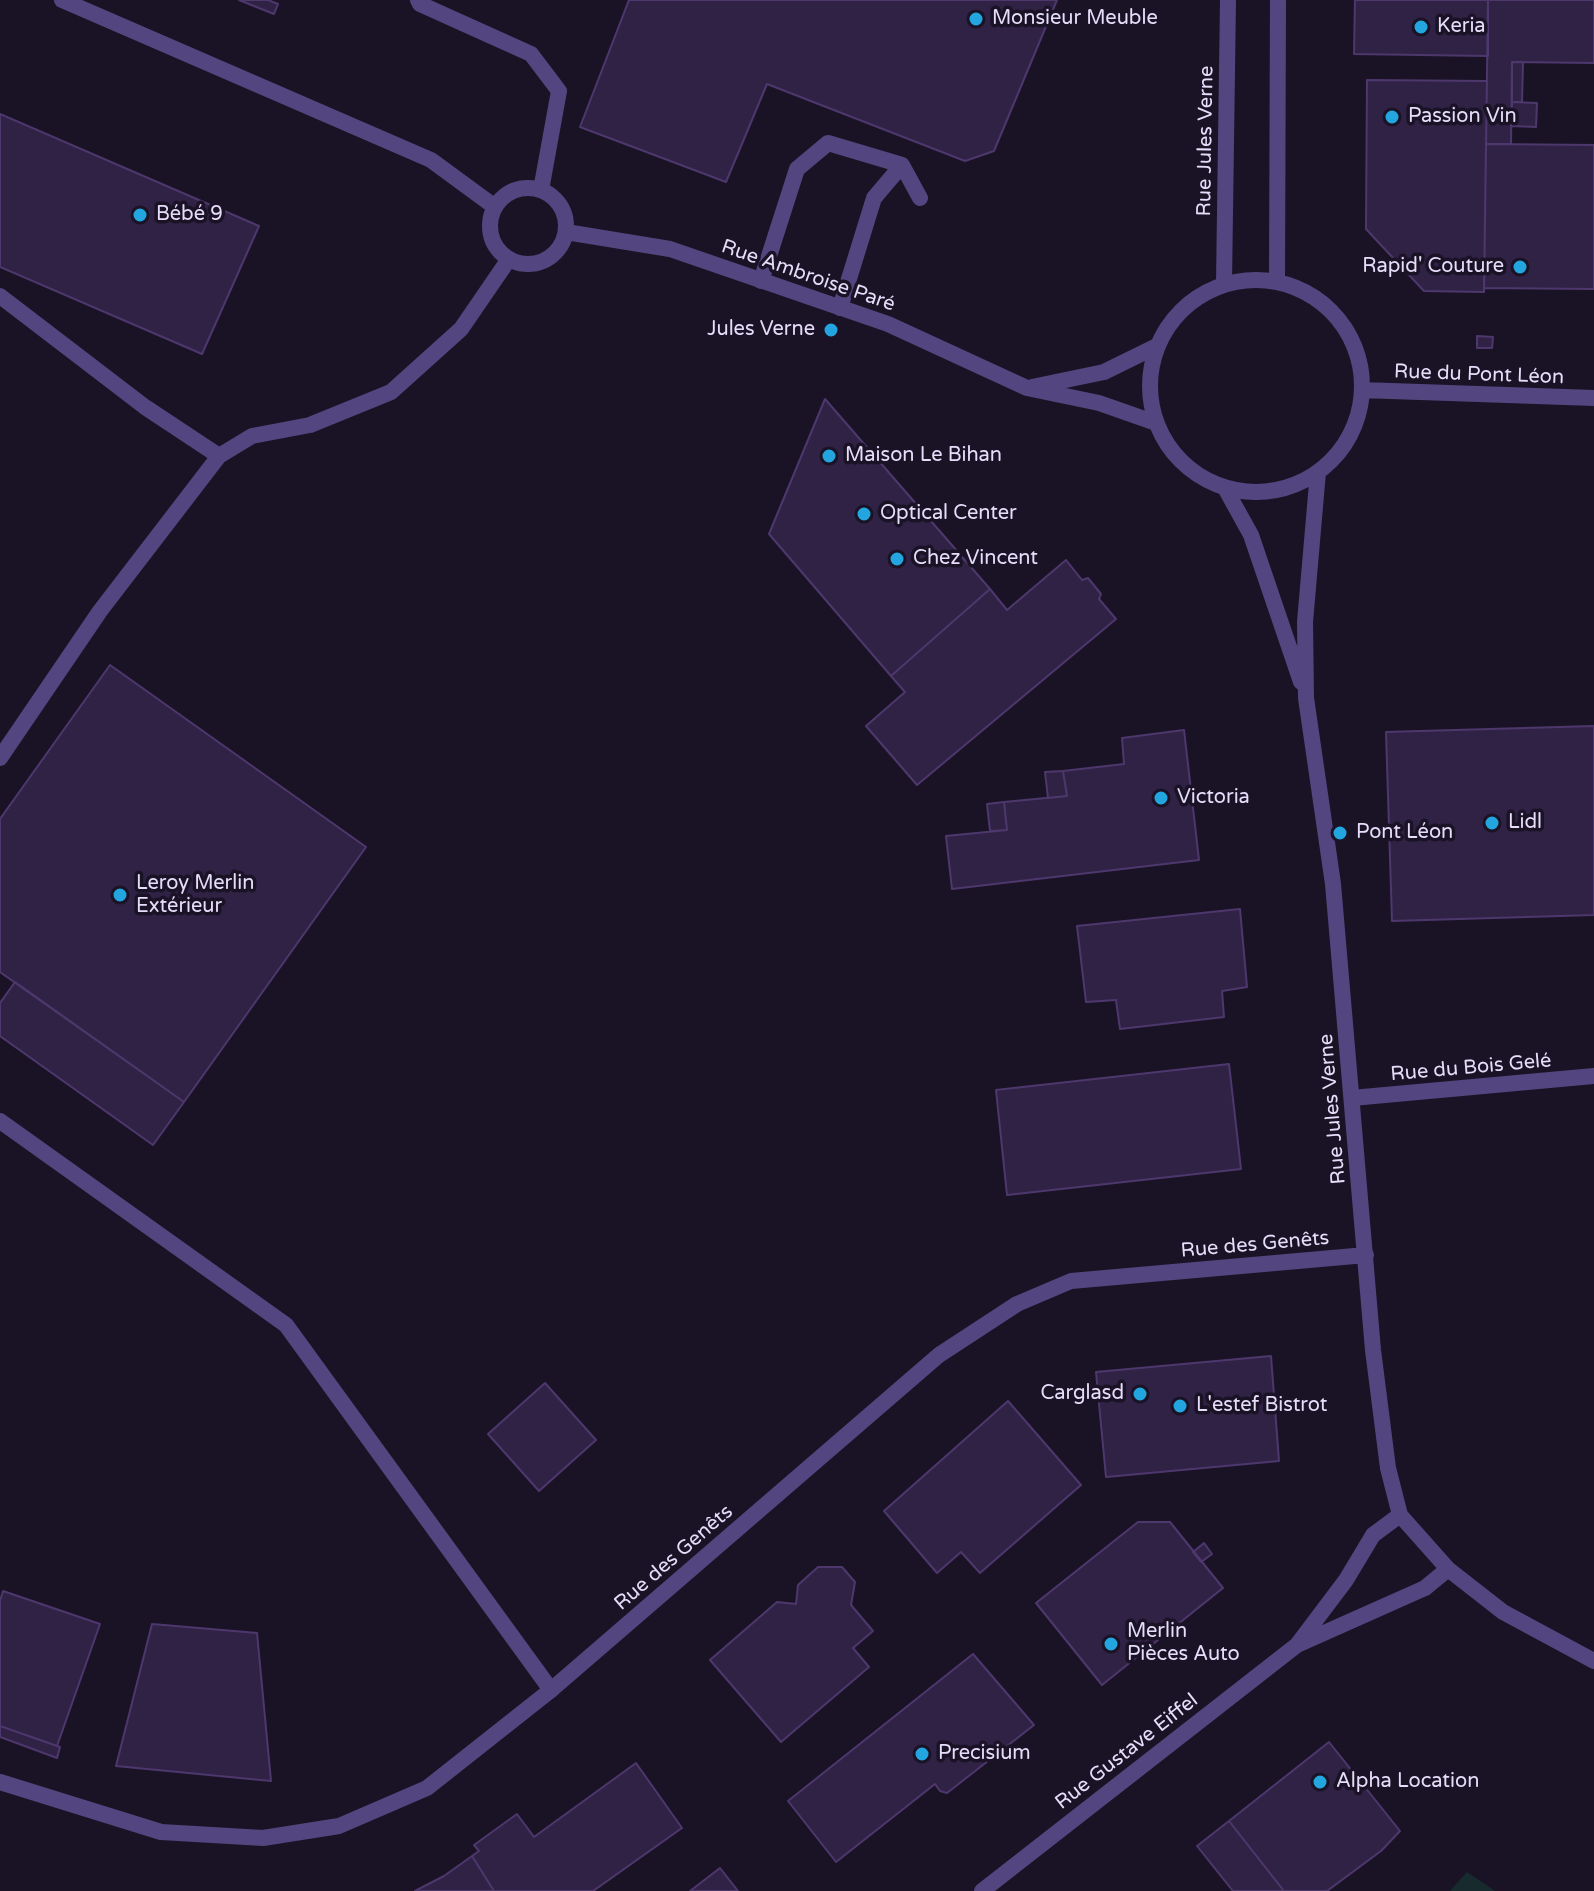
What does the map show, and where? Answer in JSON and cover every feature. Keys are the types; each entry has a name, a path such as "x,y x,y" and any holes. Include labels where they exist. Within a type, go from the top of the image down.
{"street":[{"path":"62,0 431,160 495,207"},
{"path":"418,0 420,4 531,54 559,91 541,190"},
{"name":"Rue Jules Verne","path":"1224,283 1228,0"},
{"path":"1277,281 1278,0"},
{"path":"761,281 797,169 828,143 902,165 920,198"},
{"path":"840,308 874,198 902,165"},
{"path":"528,188 541,190 553,197 566,219 562,245 542,262 530,264 509,259 500,251 490,230 495,207 515,191 528,188"},
{"name":"Rue Ambroise Paré","path":"566,232 670,249 888,324 1027,388 1099,403 1156,423"},
{"path":"0,758 100,611 219,456 252,436 310,425 391,392 461,329 509,259"},
{"path":"1253,279 1277,281 1318,299 1337,317 1351,339 1359,364 1362,390 1356,421 1341,450 1318,472 1289,487 1258,493 1225,488 1195,474 1172,451 1156,423 1149,397 1150,371 1157,346 1175,316 1203,293 1224,283 1253,279"},
{"path":"0,296 145,407 219,456"},
{"path":"1027,388 1104,372 1157,346"},
{"name":"Rue du Pont Léon","path":"1362,390 1594,398"},
{"name":"Rue Jules Verne","path":"1318,472 1305,622 1306,698 1333,884 1373,1350 1386,1453 1400,1515"},
{"name":"Rue Jules Verne","path":"1225,488 1251,535 1306,698"},
{"name":"Rue du Bois Gelé","path":"1352,1098 1594,1076"},
{"path":"0,1121 286,1325 551,1690"},
{"name":"Rue des Genêts","path":"0,1782 161,1832 263,1838 339,1826 427,1788 551,1690 939,1355 1017,1304 1071,1281 1366,1255"},
{"path":"1400,1515 1448,1569 1503,1612 1594,1661"},
{"name":"Rue Gustave Eiffel","path":"1297,1645 1346,1580 1373,1535 1400,1515"},
{"name":"Rue Gustave Eiffel","path":"982,1891 1297,1645 1425,1588 1448,1569"}],"green space":[{"path":"1467,1872 1495,1891 1450,1891"}],"building":[{"path":"239,0 268,0 278,4 274,14"},
{"path":"629,0 1057,0 994,151 965,161 767,84 726,182 580,127"},
{"name":"Keria","path":"1355,0 1488,0 1488,56 1354,54"},
{"path":"1488,0 1594,0 1594,63 1512,62 1511,144 1486,144"},
{"path":"1512,62 1523,62 1522,102 1512,102"},
{"path":"1367,80 1487,81 1484,292 1424,291 1366,229"},
{"path":"1512,102 1537,103 1536,127 1512,126"},
{"path":"0,114 259,226 202,354 0,267"},
{"path":"1486,144 1594,145 1594,289 1484,288"},
{"path":"1477,336 1493,337 1492,348 1477,348"},
{"path":"825,399 990,589 891,676 769,534"},
{"path":"1066,560 1082,580 1088,578 1101,594 1099,599 1116,619 917,785 866,726 905,692 891,676 990,589 1007,610"},
{"path":"110,665 366,847 184,1102 0,972 0,819"},
{"name":"Lidl","path":"1594,726 1594,915 1392,921 1386,732"},
{"path":"1184,730 1199,860 952,889 946,836 1007,830 1004,802 1067,796 1063,771 1124,764 1122,738"},
{"path":"1063,771 1067,796 1048,798 1045,772"},
{"path":"1004,802 1007,830 990,831 987,804"},
{"path":"1240,909 1247,987 1222,991 1224,1017 1120,1029 1116,1000 1086,1002 1077,926"},
{"path":"15,982 184,1102 153,1145 0,1036 0,1003"},
{"path":"1229,1064 1241,1169 1007,1195 996,1090"},
{"path":"1271,1356 1279,1461 1106,1477 1096,1372"},
{"path":"545,1383 596,1440 539,1491 488,1434"},
{"path":"1008,1401 1081,1485 980,1573 961,1552 937,1573 884,1511"},
{"name":"Merlin Pièces Auto","path":"1138,1522 1170,1522 1223,1588 1102,1685 1036,1603"},
{"path":"1204,1543 1212,1554 1201,1562 1193,1552"},
{"path":"818,1567 842,1567 855,1582 851,1605 873,1631 853,1648 869,1667 781,1742 710,1660 777,1602 796,1604 798,1585"},
{"path":"3,1591 100,1624 57,1746 0,1726 0,1601"},
{"path":"152,1624 257,1633 271,1781 116,1766"},
{"name":"Precisium","path":"973,1654 1034,1725 947,1793 940,1791 935,1784 836,1862 788,1801"},
{"path":"0,1726 60,1747 57,1758 0,1737"},
{"name":"Alpha Location","path":"1329,1742 1400,1831 1381,1851 1327,1891 1284,1891 1229,1821"},
{"path":"636,1763 682,1828 593,1891 494,1891 472,1856 479,1851 474,1845 517,1814 534,1837"},
{"path":"1229,1821 1284,1891 1233,1891 1197,1846"},
{"path":"472,1856 494,1891 415,1891 444,1876"},
{"path":"720,1868 738,1891 690,1891"}],"place":[{"name":"Monsieur Meuble","path":"976,19"},
{"name":"Keria","path":"1421,27"},
{"name":"Passion Vin","path":"1392,117"},
{"name":"Bébé 9","path":"140,215"},
{"name":"Rapid' Couture","path":"1520,267"},
{"name":"Jules Verne","path":"831,330"},
{"name":"Maison Le Bihan","path":"829,456"},
{"name":"Optical Center","path":"864,514"},
{"name":"Chez Vincent","path":"897,559"},
{"name":"Victoria","path":"1161,798"},
{"name":"Lidl","path":"1492,823"},
{"name":"Pont Léon","path":"1340,833"},
{"name":"Leroy Merlin Extérieur","path":"120,895"},
{"name":"Carglasd","path":"1140,1394"},
{"name":"L'estef Bistrot","path":"1180,1406"},
{"name":"Merlin Pièces Auto","path":"1111,1644"},
{"name":"Precisium","path":"922,1754"},
{"name":"Alpha Location","path":"1320,1782"}]}
